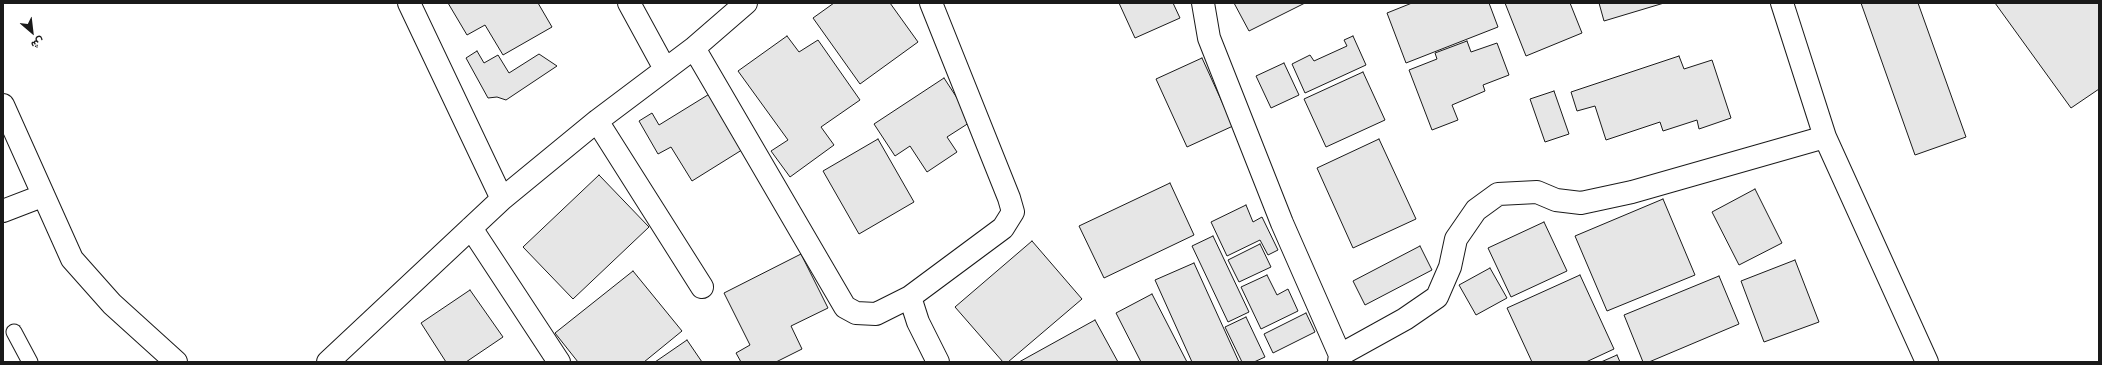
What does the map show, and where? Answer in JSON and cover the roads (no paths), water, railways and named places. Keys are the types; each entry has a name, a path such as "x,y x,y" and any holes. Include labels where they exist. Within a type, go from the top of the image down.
{"street":[{"path":"409,3 502,199"},
{"path":"629,3 665,68"},
{"path":"328,362 502,199 596,121 665,68 694,48 746,3"},
{"path":"694,48 845,307 856,313 876,314 910,297 1003,228 1012,212 1009,198 931,3"},
{"path":"1203,3 1209,38 1282,223 1340,358 1405,319 1437,297 1450,267 1456,239 1476,210 1498,194 1537,192 1556,200 1581,203 1632,192 1825,137"},
{"path":"1782,3 1825,137 1927,362"},
{"path":"3,105 17,133 42,196 72,259 112,304 176,362"},
{"path":"596,121 702,287"},
{"path":"3,211 42,196"},
{"path":"471,228 559,362"},
{"path":"910,297 918,322 938,362"}],"lane":[{"path":"14,332 30,362"}]}
